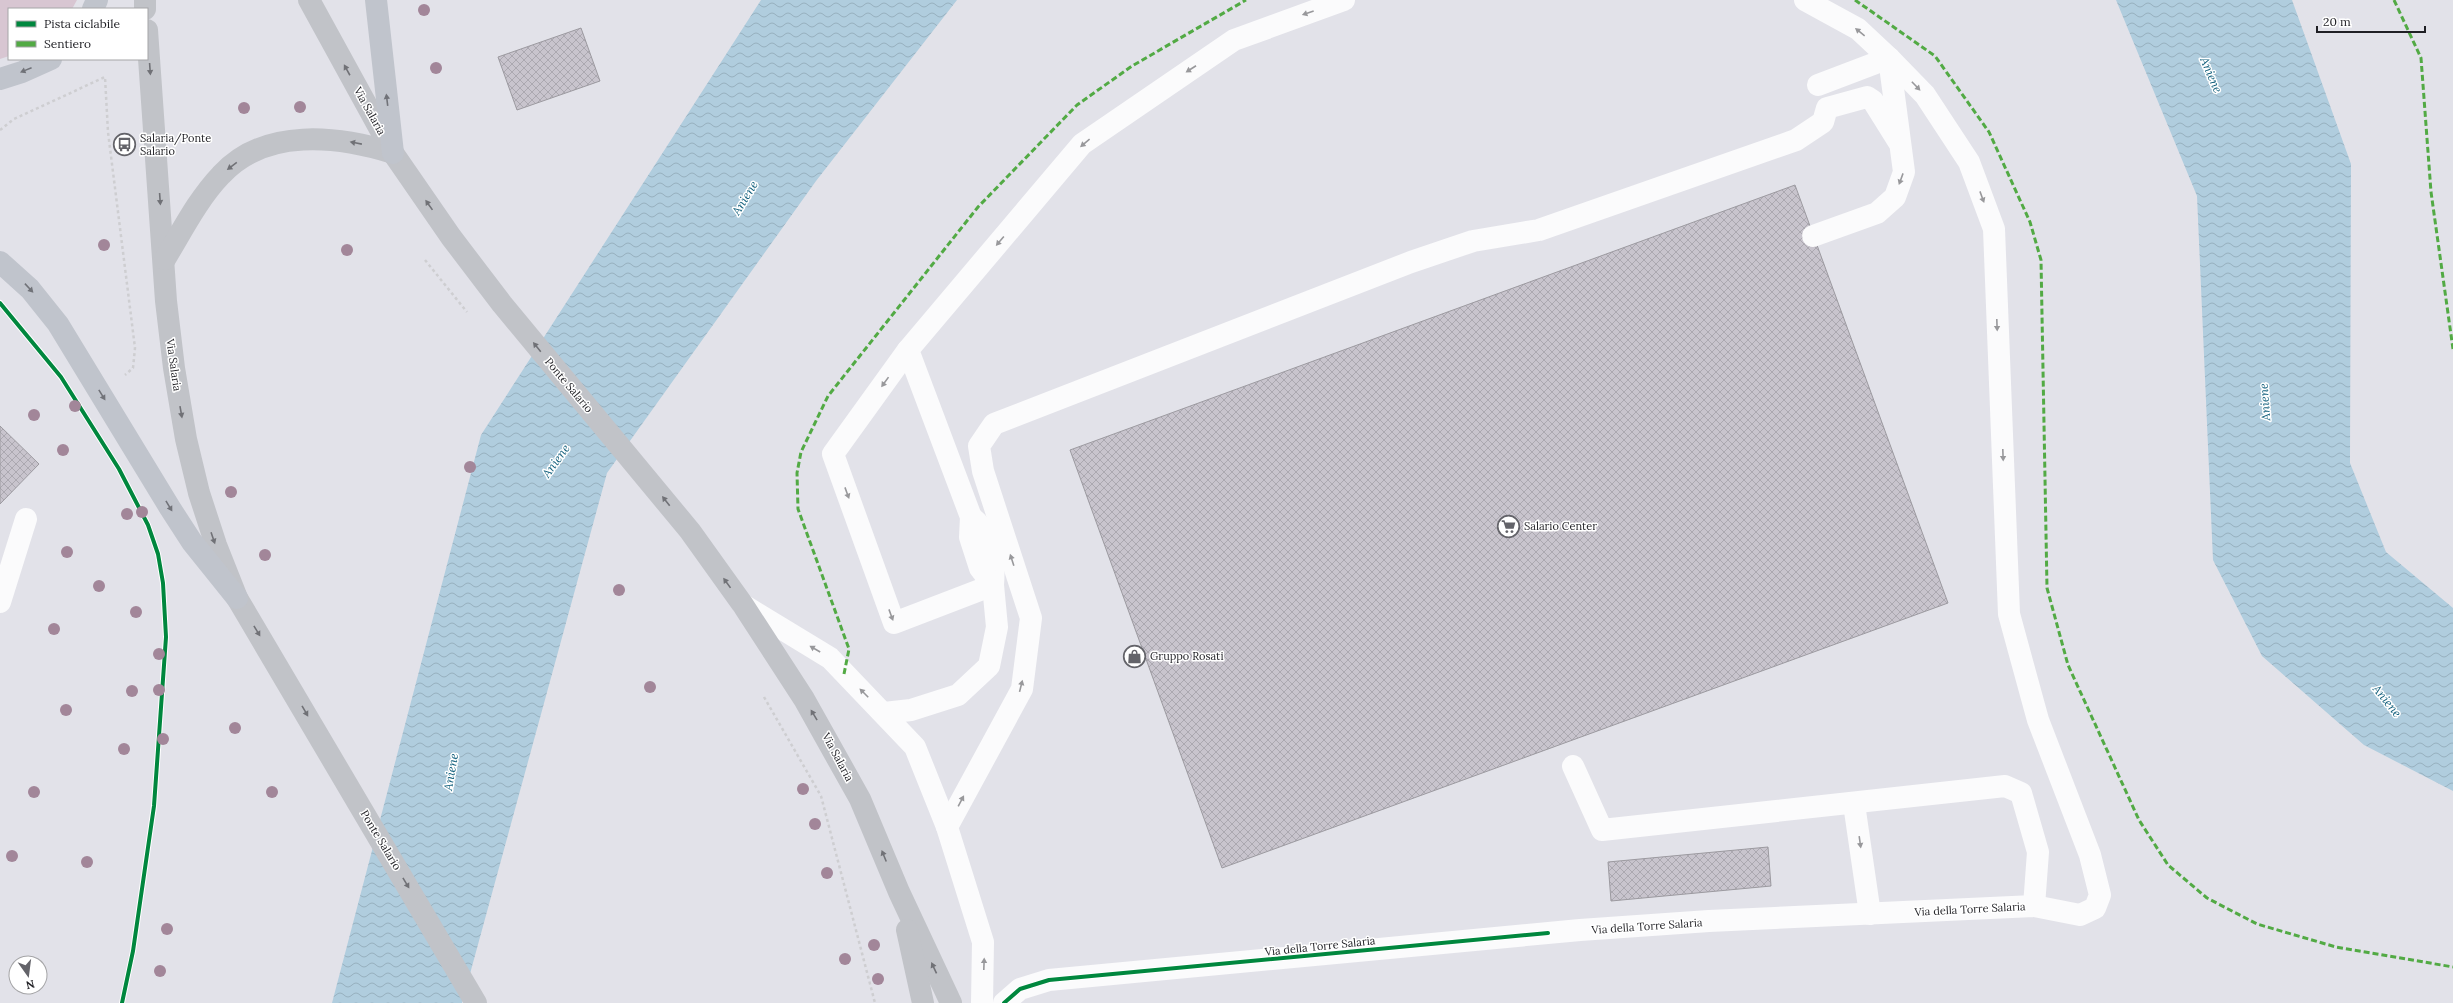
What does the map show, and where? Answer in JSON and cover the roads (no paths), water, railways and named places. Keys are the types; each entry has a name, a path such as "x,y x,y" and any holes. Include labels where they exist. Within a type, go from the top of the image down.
{"highway":[{"path":"376,0 393,153"},
{"path":"0,78 48,60"},
{"path":"0,262 30,289 58,324 192,542 238,598"}],"main road":[{"name":"Via Salaria","path":"309,0 393,153 451,237"},
{"name":"Via Salaria","path":"148,43 170,335 186,439 210,530 238,598 285,677"},
{"path":"165,258 214,182 231,166 250,154 280,143 309,139 343,140 393,153"},
{"name":"Ponte Salario","path":"451,237 502,304 690,531"},
{"name":"Via Salaria","path":"690,531 743,605 804,698 843,765 876,836 899,892 951,1003"},
{"name":"Ponte Salario","path":"285,677 476,1003"},
{"path":"899,892 923,1003"}],"street":[{"path":"993,585 894,623 833,454 908,350 1082,144 1234,40 1344,0"},
{"name":"Via della Torre Salaria","path":"1004,1003 1020,989 1049,980 1548,933 1709,921 2034,906 2080,914 2095,908 2100,896 2090,855 2038,720 2009,614 1994,229 1969,162 1925,95 1858,29 1805,0"},
{"path":"1813,236 1877,213 1894,197 1904,172 1898,141 1889,58 1818,85"},
{"path":"947,827 1022,689 1031,618 983,471 980,446 994,424 1411,262 1473,241 1539,230 1796,140 1823,122 1828,108 1861,97 1867,97 1873,101 1898,141"},
{"path":"884,713 911,710 958,695 989,666 997,627 993,585 995,561 982,526 971,517 908,350"},
{"path":"2,591 26,519"},
{"path":"743,605 830,658 916,748 947,827 984,942 982,1003"},
{"path":"1573,766 1602,830 1854,804 2006,786 2021,793 2038,852 2034,906"},
{"path":"1854,804 1870,914"}],"water":[{"name":"Aniene","path":"761,0 957,0 816,181 607,473 462,1003 332,1003 481,435"},
{"name":"Aniene","path":"2116,0 2292,0 2351,164 2350,463 2386,552 2453,608 2453,791 2364,745 2262,656 2213,560 2197,196"}],"place":[{"name":"Salaria/Ponte Salario","path":"125,144"},
{"name":"Salario Center","path":"1509,526"},
{"name":"Gruppo Rosati","path":"1135,656"}]}
